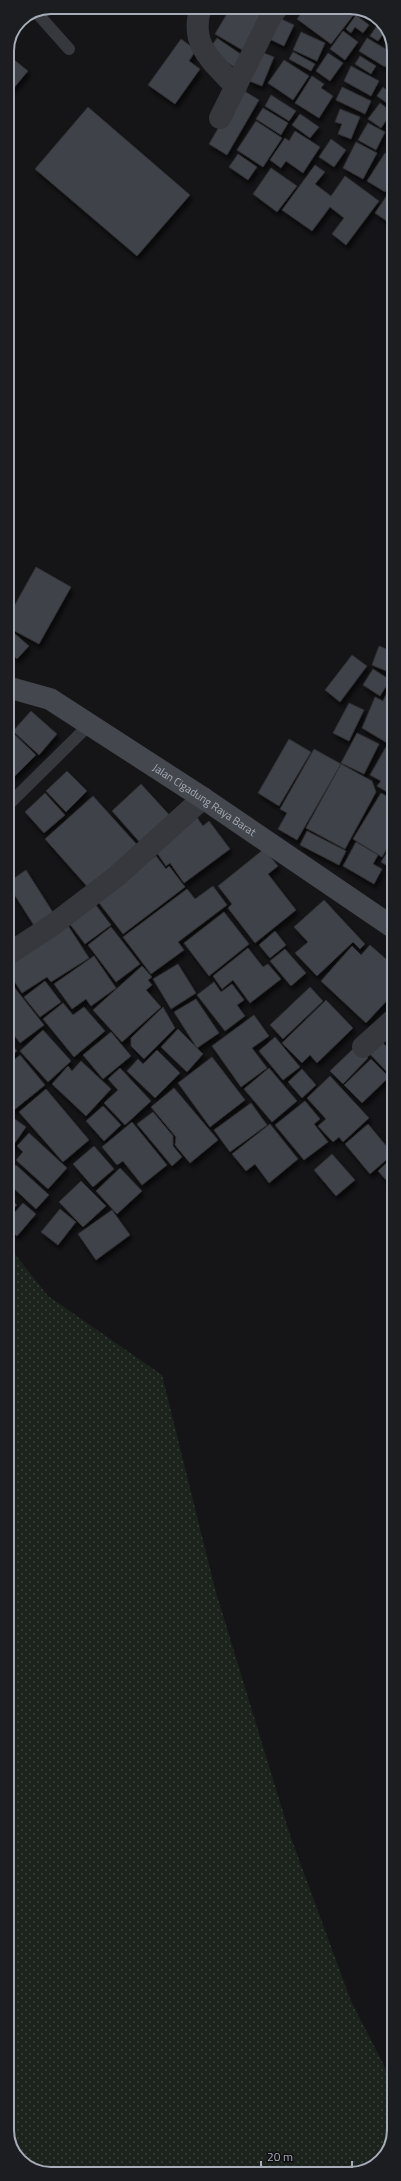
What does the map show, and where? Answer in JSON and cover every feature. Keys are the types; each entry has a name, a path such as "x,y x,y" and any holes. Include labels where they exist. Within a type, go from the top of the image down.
{"street":[{"path":"200,14 198,31 203,51 236,87"},
{"path":"220,118 273,14"},
{"name":"Jalan Cigadung Raya Barat","path":"14,689 50,699 203,798 387,923"},
{"path":"14,951 54,924 117,876 203,798"},
{"path":"363,1048 387,1026"}],"lane":[{"path":"40,16 69,49"},
{"path":"14,799 89,725"}],"shaded area":[{"path":"14,1253 48,1296 162,1375 215,1589 290,1835 351,2001 387,2071 387,2135 378,2154 366,2163 355,2167 49,2167 42,2166 29,2159 18,2146 14,2135"}],"building":[{"path":"227,14 265,14 244,51 215,34"},
{"path":"301,14 354,14 331,44 297,19"},
{"path":"273,15 294,25 284,46 263,36"},
{"path":"356,15 369,25 363,33 355,27 351,33 346,29"},
{"path":"377,26 383,35 378,41 370,36"},
{"path":"343,31 358,42 345,60 330,49"},
{"path":"301,32 325,43 317,61 293,50"},
{"path":"217,38 242,55 234,67 209,50"},
{"path":"367,38 387,50 387,64 385,67 359,51"},
{"path":"181,39 196,50 189,61 200,69 175,104 148,85"},
{"path":"256,50 274,57 262,86 244,79"},
{"path":"293,52 315,64 311,71 289,59"},
{"path":"328,53 343,63 330,81 316,71"},
{"path":"360,56 376,66 371,74 355,64"},
{"path":"14,60 28,71 14,88"},
{"path":"284,60 309,76 293,100 268,83"},
{"path":"351,66 379,81 371,96 344,81"},
{"path":"312,76 324,84 321,88 333,96 319,118 295,103"},
{"path":"342,87 371,101 365,114 336,100"},
{"path":"383,87 387,90 387,103 377,96"},
{"path":"241,89 259,100 227,155 209,144"},
{"path":"271,95 296,111 289,121 265,106"},
{"path":"380,103 387,108 387,119 381,128 368,119"},
{"path":"88,107 190,195 137,256 35,169"},
{"path":"263,108 288,123 281,135 256,119"},
{"path":"340,109 360,117 351,139 338,134 342,124 335,122"},
{"path":"300,114 319,127 310,138 292,125"},
{"path":"256,121 282,138 263,167 237,150"},
{"path":"368,123 385,132 376,150 358,140"},
{"path":"295,131 320,147 303,173 286,161 281,168 270,160 285,138 289,141"},
{"path":"331,139 346,150 334,167 319,157"},
{"path":"356,142 377,153 363,179 343,168"},
{"path":"385,153 387,154 387,189 385,192 367,181"},
{"path":"238,154 257,167 248,180 229,167"},
{"path":"315,165 325,172 315,184 331,196 345,176 379,201 346,245 332,234 344,218 330,207 312,231 282,210"},
{"path":"271,168 297,186 277,212 253,194"},
{"path":"387,195 387,221 375,213"},
{"path":"36,567 71,587 39,644 14,631 14,606"},
{"path":"14,633 29,646 17,659 14,656"},
{"path":"379,646 387,649 387,671 372,665"},
{"path":"352,655 367,666 340,702 325,690"},
{"path":"373,669 387,678 387,685 380,696 363,685"},
{"path":"387,693 387,743 362,728 375,697 383,701"},
{"path":"349,703 364,710 349,741 333,733"},
{"path":"31,711 57,734 39,755 14,732 14,730"},
{"path":"357,733 379,744 364,774 341,763"},
{"path":"14,734 36,755 14,777"},
{"path":"289,739 311,752 279,806 258,793"},
{"path":"386,747 387,792 377,786 381,781 370,775"},
{"path":"314,749 341,764 297,840 278,829 287,813 280,809"},
{"path":"341,764 372,781 376,792 345,849 306,828"},
{"path":"67,771 87,791 66,812 46,791"},
{"path":"141,784 174,820 144,847 112,811"},
{"path":"45,793 65,815 44,833 25,812"},
{"path":"381,793 387,796 387,849 382,857 353,839"},
{"path":"93,796 140,848 92,892 45,839"},
{"path":"196,816 203,826 209,821 230,849 184,883 170,863 166,866 153,847"},
{"path":"307,831 346,851 339,865 300,845"},
{"path":"356,842 378,855 373,864 382,869 374,884 343,866"},
{"path":"264,849 278,866 268,874 296,910 255,943 228,908 232,904 218,886"},
{"path":"387,852 387,866 381,862"},
{"path":"156,856 166,869 169,866 185,887 123,934 93,895"},
{"path":"26,870 54,914 35,927 14,894 14,878"},
{"path":"213,886 227,905 178,942 184,950 151,974 123,937 187,889 195,899"},
{"path":"92,900 111,925 85,944 66,919"},
{"path":"324,900 365,944 360,949 353,942 317,976 295,953 308,942 294,927"},
{"path":"224,912 249,944 209,976 184,943"},
{"path":"67,924 89,958 51,982 47,977 22,993 14,981 14,958"},
{"path":"111,927 140,964 116,982 88,945"},
{"path":"275,931 286,945 270,958 259,945"},
{"path":"370,945 387,960 387,1000 366,1023 321,981 352,946 361,955"},
{"path":"248,948 263,967 268,964 281,979 250,1003 233,980 222,989 213,976"},
{"path":"285,949 306,973 291,986 270,961"},
{"path":"94,956 116,988 91,1006 86,999 72,1009 54,984"},
{"path":"178,964 196,993 171,1009 153,979"},
{"path":"142,966 152,977 148,980 152,985 146,990 161,1007 122,1042 93,1010"},
{"path":"45,981 61,1002 40,1017 24,997"},
{"path":"214,982 221,992 232,984 244,1000 237,1005 245,1016 225,1031 197,995"},
{"path":"14,987 44,1025 20,1043 14,1035"},
{"path":"310,987 323,1001 283,1039 270,1025"},
{"path":"196,999 219,1033 197,1048 174,1012"},
{"path":"326,1000 353,1028 317,1063 310,1055 302,1063 282,1043"},
{"path":"63,1003 73,1015 84,1007 105,1031 74,1057 43,1019"},
{"path":"163,1007 175,1028 144,1059 131,1046 131,1038"},
{"path":"254,1015 269,1036 252,1048 267,1068 241,1087 212,1046"},
{"path":"178,1029 203,1054 187,1072 161,1047"},
{"path":"43,1030 71,1061 48,1082 20,1051"},
{"path":"111,1032 131,1056 103,1079 83,1055"},
{"path":"275,1037 300,1067 283,1080 259,1051"},
{"path":"380,1040 387,1047 387,1072 368,1052"},
{"path":"356,1046 368,1058 343,1084 330,1071"},
{"path":"157,1050 180,1073 155,1098 127,1071 138,1059 143,1064"},
{"path":"20,1055 45,1085 14,1110 14,1060"},
{"path":"212,1057 245,1100 210,1127 178,1083"},
{"path":"371,1059 387,1075 387,1079 362,1103 344,1085"},
{"path":"81,1061 111,1089 86,1116 52,1084 68,1066 72,1071"},
{"path":"120,1068 151,1101 125,1125 104,1103 118,1090 108,1079"},
{"path":"269,1068 297,1101 272,1122 244,1089"},
{"path":"302,1069 316,1085 302,1098 288,1082"},
{"path":"330,1076 369,1118 343,1142 339,1137 333,1142 318,1126 326,1119 307,1098"},
{"path":"174,1088 218,1140 190,1163 175,1145 176,1137 151,1107"},
{"path":"46,1089 89,1140 63,1162 19,1112"},
{"path":"305,1101 320,1119 314,1124 328,1142 304,1160 275,1125"},
{"path":"251,1103 267,1125 230,1152 214,1130"},
{"path":"103,1106 121,1125 104,1141 86,1121"},
{"path":"153,1112 173,1136 173,1146 182,1157 172,1166 137,1124"},
{"path":"14,1118 26,1127 14,1144"},
{"path":"132,1122 167,1165 142,1185 123,1161 117,1165 102,1147"},
{"path":"270,1124 298,1159 269,1183 255,1164 246,1171 232,1154"},
{"path":"368,1124 387,1147 387,1159 370,1174 345,1144"},
{"path":"29,1133 67,1168 48,1189 16,1160 23,1152 17,1146"},
{"path":"94,1146 114,1169 93,1187 73,1164"},
{"path":"332,1154 355,1180 336,1196 314,1170"},
{"path":"387,1163 387,1181 378,1171"},
{"path":"16,1165 49,1195 36,1209 14,1189 14,1167"},
{"path":"120,1168 142,1191 117,1214 96,1191"},
{"path":"81,1181 106,1206 83,1227 59,1202"},
{"path":"23,1203 36,1214 17,1236 14,1234 14,1213"},
{"path":"60,1209 76,1222 58,1245 41,1232"},
{"path":"112,1210 130,1235 96,1260 78,1234"}]}
